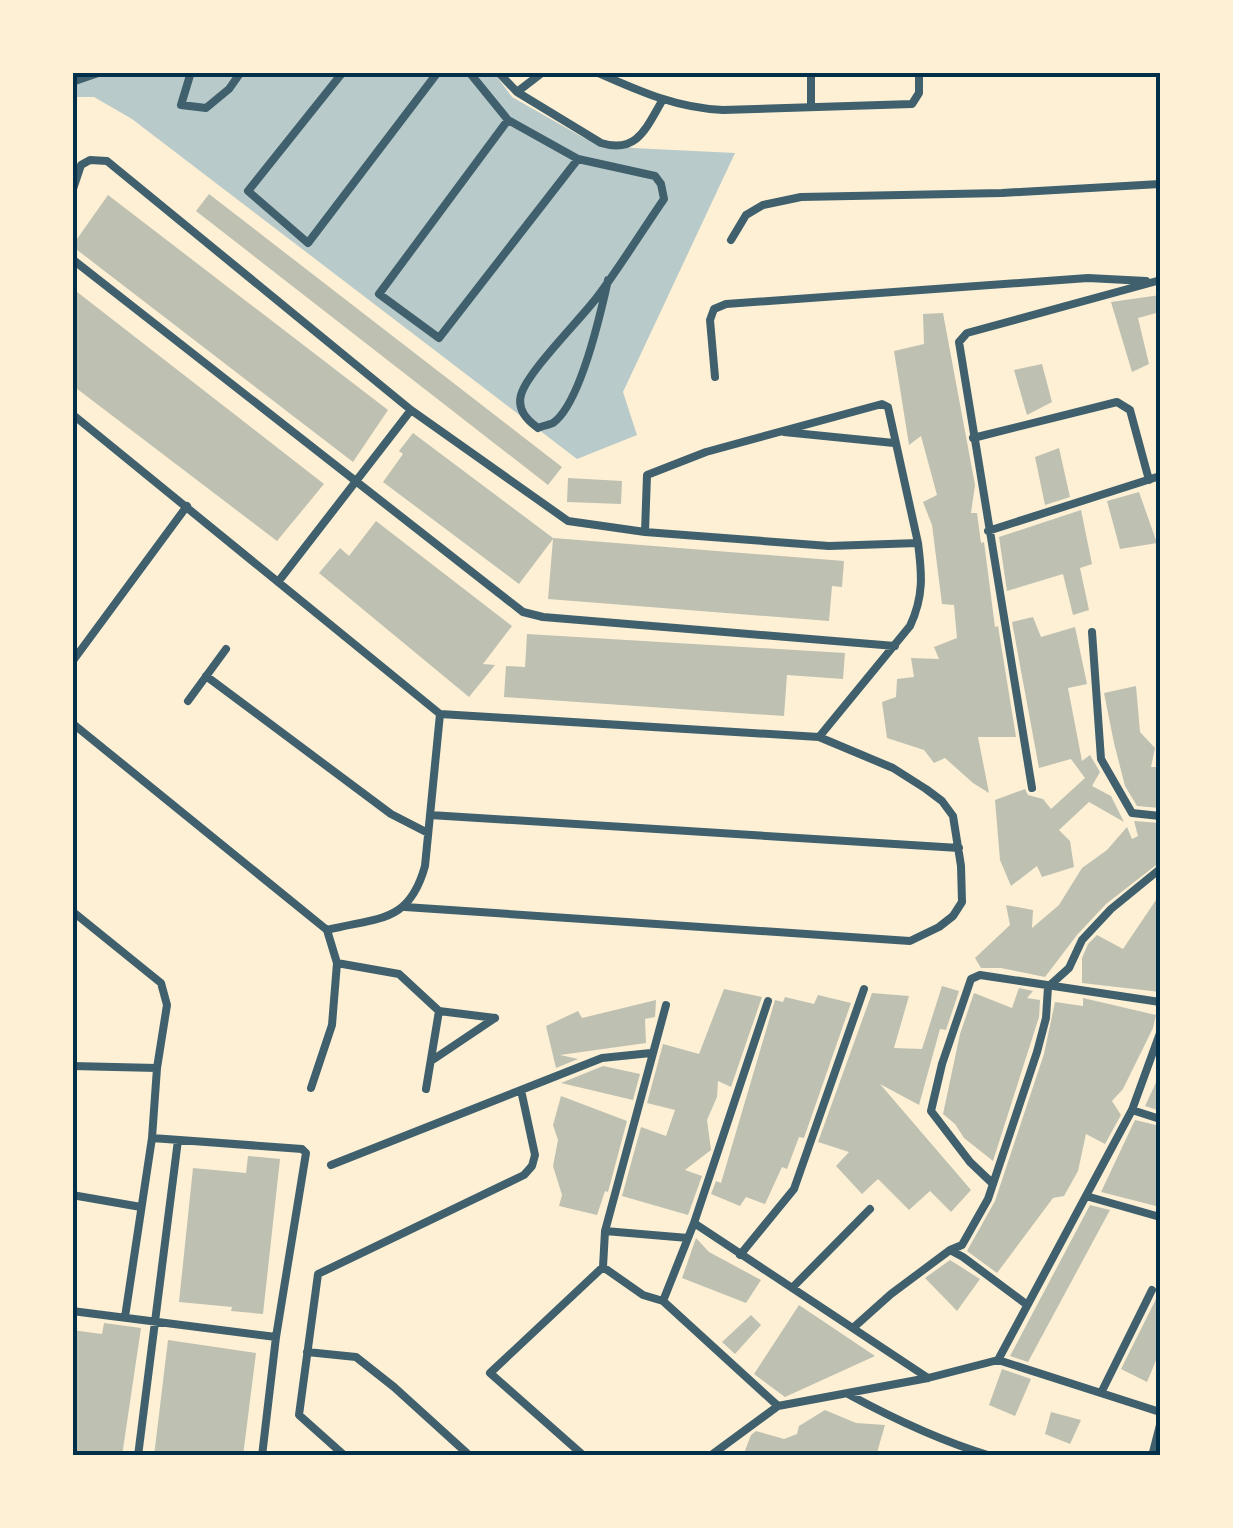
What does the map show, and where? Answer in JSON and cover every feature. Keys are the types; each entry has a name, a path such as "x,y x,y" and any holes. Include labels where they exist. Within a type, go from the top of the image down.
{"street":[{"path":"72,82 101,72"},
{"path":"191,72 181,105 206,108 241,72"},
{"path":"343,72 248,191 308,242 438,72"},
{"path":"469,72 508,120 578,159 645,173 662,184 664,199 521,395 522,410 538,428 553,424 568,403 597,326 608,280"},
{"path":"498,72 517,92 615,148 634,141 662,101"},
{"path":"517,92 543,72"},
{"path":"596,72 662,101 692,109 912,104 918,97 919,72"},
{"path":"812,72 812,107"},
{"path":"508,120 380,294 439,338 578,159"},
{"path":"72,192 81,166 90,160 107,162 410,410 568,521 644,532 829,546 918,543"},
{"path":"731,240 746,215 763,205 802,197 1002,193 1160,184"},
{"path":"72,259 523,612 543,618 895,646"},
{"path":"716,377 710,320 714,309 726,304 1088,278 1159,281"},
{"path":"1088,278 1090,299"},
{"path":"1032,788 958,348 961,338 968,333 1159,281"},
{"path":"973,438 1118,402 1130,410 1149,480"},
{"path":"644,532 647,476 706,452 882,404 888,407 924,584 918,608 895,646 820,737"},
{"path":"278,582 410,410"},
{"path":"72,414 440,714 820,737 893,768 942,801 953,816 959,848 962,902 939,927 910,942 405,907"},
{"path":"780,432 894,444"},
{"path":"988,530 1160,476"},
{"path":"72,662 187,506"},
{"path":"1092,632 1101,759 1132,814 1160,816"},
{"path":"188,702 226,649"},
{"path":"206,676 391,814 428,833"},
{"path":"327,930 399,912 419,890 440,714"},
{"path":"72,723 327,930 337,962 332,1025 310,1088"},
{"path":"430,815 959,848"},
{"path":"853,1328 891,1294 962,1244 988,1199 1037,1052 1046,1018 1048,988 1069,968 1082,940 1110,909 1160,869"},
{"path":"72,911 161,983 167,1005 125,1317"},
{"path":"337,962 400,974 439,1010 495,1018 430,1061"},
{"path":"991,1182 970,1162 931,1111 968,983 974,977 1160,1002"},
{"path":"740,1255 794,1189 864,989"},
{"path":"663,1301 694,1223 768,1002"},
{"path":"584,1456 490,1373 603,1267 605,1231 666,1005"},
{"path":"426,1089 439,1010"},
{"path":"998,1360 1132,1110 1160,1033"},
{"path":"332,1164 602,1058 651,1053"},
{"path":"72,1066 157,1068"},
{"path":"346,1456 298,1415 318,1274 524,1175 532,1166 534,1145 520,1090"},
{"path":"1132,1110 1160,1119"},
{"path":"152,1138 305,1151 262,1456"},
{"path":"138,1456 178,1140"},
{"path":"72,1196 141,1207"},
{"path":"1086,1196 1160,1217"},
{"path":"792,1288 870,1209"},
{"path":"694,1223 928,1378"},
{"path":"605,1231 688,1238"},
{"path":"950,1250 1026,1304"},
{"path":"603,1267 643,1295 663,1301 778,1406"},
{"path":"1101,1392 1152,1290"},
{"path":"72,1310 276,1337"},
{"path":"307,1352 356,1357 470,1456"},
{"path":"714,1454 778,1406 928,1378 998,1360 1160,1412"},
{"path":"847,1393 955,1445 990,1456"},
{"path":"1152,1456 1160,1425"}],"shaded area":[{"path":"73,73 494,73 512,97 584,138 633,148 735,153 623,392 637,435 577,459 132,119 94,97 73,97"}],"building":[{"path":"209,194 562,467 548,485 196,211"},
{"path":"108,195 388,410 353,462 72,246"},
{"path":"72,288 324,484 277,541 72,385"},
{"path":"1160,295 1160,312 1138,318 1149,364 1132,372 1111,302"},
{"path":"943,313 975,485 971,513 977,513 981,543 984,542 1016,737 978,737 989,793 945,758 934,763 924,750 887,738 882,702 896,697 897,679 914,677 911,658 939,659 934,647 957,638 954,605 942,604 932,525 923,502 937,495 921,436 909,445 894,351 924,344 923,314"},
{"path":"1042,364 1052,402 1027,415 1014,370"},
{"path":"413,433 553,538 844,561 842,587 832,586 829,621 548,599 553,539 519,584 383,482"},
{"path":"1059,448 1070,497 1045,505 1035,457"},
{"path":"568,478 622,481 621,504 567,502"},
{"path":"1139,492 1157,543 1120,549 1107,501"},
{"path":"1081,510 1092,564 1080,568 1089,610 1073,615 1063,574 1007,591 999,537"},
{"path":"376,521 512,626 483,664 495,665 469,697 319,573 340,548 349,556"},
{"path":"1033,617 1041,637 1075,627 1087,684 1068,688 1082,761 1090,755 1100,772 1092,786 1111,796 1124,822 1089,802 1059,830 1070,841 1074,867 1042,877 1037,866 1011,886 1000,860 995,800 1025,789 1028,795 1043,799 1051,809 1085,778 1071,759 1039,768 1012,622"},
{"path":"527,634 845,653 843,679 787,675 784,716 504,697 506,666 525,667"},
{"path":"1136,686 1140,732 1155,748 1151,767 1160,767 1160,808 1137,806 1125,786 1104,693"},
{"path":"1134,821 1160,823 1160,862 1106,904 1045,977 981,968 975,958 1010,925 1006,905 1033,910 1032,928 1059,905 1082,868 1107,850 1127,827 1132,839 1138,836"},
{"path":"1160,894 1160,992 1082,983 1082,958 1088,944 1097,935 1123,949"},
{"path":"942,986 959,991 946,1030 940,1029 919,1105 880,1084 971,1190 951,1212 930,1191 909,1210 878,1179 862,1194 836,1166 849,1152 818,1142 872,993 909,996 894,1048 922,1049"},
{"path":"1019,988 1033,991 1027,998 1040,1000 1039,1017 993,1161 964,1138 943,1114 960,1034 974,993 1012,1008"},
{"path":"724,989 762,997 731,1087 718,1081 717,1097 707,1120 711,1150 685,1170 702,1176 688,1215 622,1196 641,1127 666,1136 675,1110 647,1103 663,1044 699,1054"},
{"path":"818,995 851,1003 804,1138 799,1137 787,1169 782,1167 765,1204 746,1197 740,1206 711,1194 716,1181 721,1183 775,1000 783,1002 785,997 814,1004"},
{"path":"1083,998 1156,1015 1153,1028 1123,1089 1112,1101 1121,1115 1105,1144 1086,1134 1078,1171 1064,1196 1053,1198 997,1273 967,1251 995,1201 1044,1054 1055,1002 1083,1006"},
{"path":"656,1000 655,1017 645,1019 646,1043 560,1055 578,1059 556,1068 546,1026 578,1011 582,1018"},
{"path":"603,1066 640,1074 633,1100 561,1083"},
{"path":"1160,1074 1160,1111 1145,1106"},
{"path":"561,1096 627,1121 608,1192 605,1191 597,1215 559,1206 562,1195 553,1166 558,1140 553,1125"},
{"path":"1135,1120 1160,1126 1156,1157 1160,1159 1160,1207 1101,1192"},
{"path":"248,1156 280,1159 263,1314 179,1302 193,1168 246,1173"},
{"path":"1090,1205 1110,1210 1028,1362 1010,1356"},
{"path":"696,1238 709,1252 761,1280 746,1303 682,1278"},
{"path":"950,1260 980,1279 957,1311 925,1278"},
{"path":"1160,1281 1160,1351 1147,1382 1121,1369 1159,1293"},
{"path":"799,1305 875,1356 785,1397 754,1374"},
{"path":"751,1315 761,1325 735,1354 722,1342"},
{"path":"104,1323 141,1328 122,1456 72,1456 72,1330 102,1334"},
{"path":"168,1340 256,1353 243,1456 154,1456"},
{"path":"1002,1369 1031,1379 1015,1416 989,1405"},
{"path":"825,1410 856,1423 885,1425 876,1456 743,1456 756,1431 784,1439 797,1434 799,1426"},
{"path":"1051,1412 1081,1420 1070,1444 1045,1434"}]}
